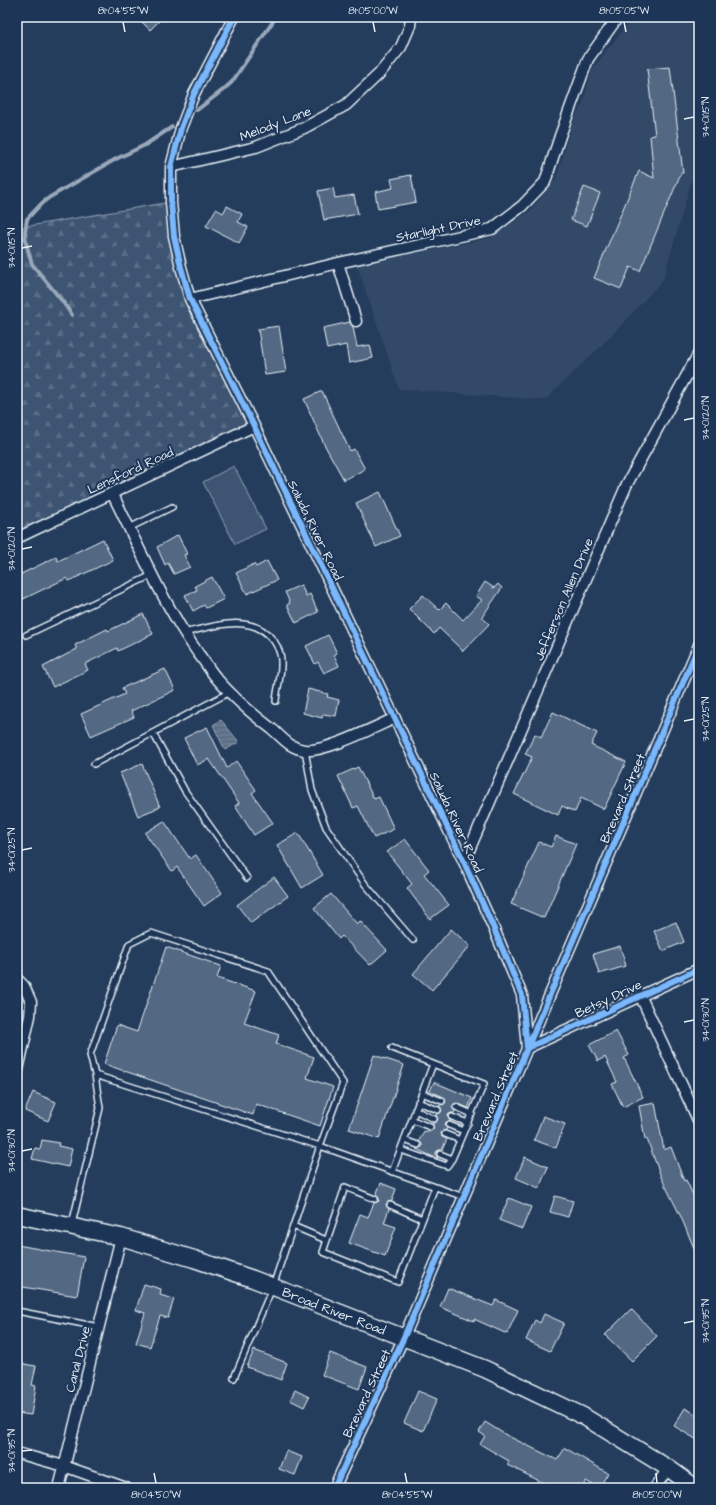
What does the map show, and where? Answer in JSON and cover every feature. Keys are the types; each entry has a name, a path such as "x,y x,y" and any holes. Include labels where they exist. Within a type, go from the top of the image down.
{"main road":[{"name":"Broad River Road","path":"17,1215 121,1237 194,1259 273,1286 485,1369 583,1416 668,1468 696,1488"}],"street":[{"name":"Saluda River Road","path":"234,17 194,94 181,128 171,167 171,202 174,236 190,299 254,426 464,862 522,995 527,1048"},
{"name":"Melody Lane","path":"171,167 256,147 304,128 346,105 380,74 401,48 410,26 411,17"},
{"name":"Starlight Drive","path":"190,299 338,263 492,229 522,206 544,182 588,59 618,17"},
{"path":"338,263 356,321"},
{"name":"Jefferson Allen Drive","path":"464,862 627,484 699,353"},
{"name":"Lensford Road","path":"17,538 254,426"},
{"path":"112,493 152,575 184,633 217,679 247,710 278,734 286,743 297,749 314,750 346,740 395,718"},
{"name":"Brevard Street","path":"334,1488 404,1337 699,645"},
{"name":"Betsy Drive","path":"527,1048 699,969"},
{"path":"17,979 24,986 31,1002 30,1016 17,1074"},
{"path":"640,995 699,1122"},
{"name":"Canal Drive","path":"59,1488 121,1237"},
{"path":"17,1453 64,1466 126,1488"},
{"path":"655,1488 668,1468"}],"lane":[{"path":"129,528 172,507"},
{"path":"26,635 152,575"},
{"path":"184,633 219,625 240,624 252,625 270,635 280,653 281,662 276,701"},
{"path":"94,764 230,692"},
{"path":"153,733 185,791 247,878"},
{"path":"305,750 312,790 326,827 364,884 413,940"},
{"path":"72,1227 100,1108 96,1075 90,1055 129,944 151,933 268,971 343,1083 320,1146 273,1286 234,1378"},
{"path":"392,1048 484,1084 452,1159 447,1166 443,1166 401,1150"},
{"path":"392,1172 433,1064"},
{"path":"96,1075 320,1146 464,1198"},
{"path":"422,1093 442,1101"},
{"path":"418,1102 438,1110"},
{"path":"456,1107 472,1114"},
{"path":"415,1110 434,1118"},
{"path":"452,1117 468,1123"},
{"path":"412,1120 430,1128"},
{"path":"449,1125 464,1131"},
{"path":"445,1134 460,1140"},
{"path":"404,1140 418,1145"},
{"path":"440,1154 452,1159"},
{"path":"375,1199 345,1187 323,1252 398,1282 435,1187"},
{"path":"390,1205 422,1219"},
{"path":"293,1226 326,1240"},
{"path":"17,1311 99,1327"}],"shaded area":[{"path":"633,17 697,17 699,19 699,155 663,280 612,335 545,400 399,389 357,265 490,238 531,210 557,177 572,124 584,100 592,70"},
{"path":"221,720 239,742 225,750 213,725"}],"green space":[{"path":"171,202 181,267 254,426 17,538 17,228"},
{"path":"234,466 266,529 235,544 203,482"}],"building":[{"path":"137,17 163,17 150,30"},
{"path":"670,67 683,173 681,173 640,271 630,267 621,289 594,278 639,171 654,178 650,136 655,135 647,69"},
{"path":"411,175 416,202 378,209 375,192 393,188 391,179"},
{"path":"584,187 600,193 587,226 571,220"},
{"path":"333,188 335,198 354,195 358,214 324,220 318,191"},
{"path":"227,206 242,214 238,222 248,227 239,243 206,226 216,209 223,213"},
{"path":"350,322 353,327 357,347 370,345 373,358 349,363 346,345 327,349 323,328"},
{"path":"279,326 286,372 265,375 258,329"},
{"path":"322,391 350,451 354,449 365,469 344,480 324,444 304,399"},
{"path":"380,492 400,536 376,547 356,503"},
{"path":"178,535 187,554 184,555 190,567 174,574 168,563 165,565 157,547"},
{"path":"103,539 113,560 69,581 67,578 17,602 17,576 56,557 58,561"},
{"path":"267,561 277,580 247,594 236,573 254,564 256,567"},
{"path":"212,577 224,599 206,608 204,605 193,611 185,595 197,590 195,586"},
{"path":"485,582 494,588 498,584 502,588 482,617 489,624 463,651 439,628 434,634 409,609 423,595 439,610 446,603 463,620 482,600 476,596"},
{"path":"301,585 306,596 310,594 318,612 296,623 287,605 290,603 285,592"},
{"path":"143,614 153,634 118,651 117,648 85,664 88,670 53,687 43,667 77,649 75,645 107,629 108,631"},
{"path":"328,635 337,653 334,655 339,666 324,673 318,662 315,664 306,646"},
{"path":"165,669 175,690 131,711 134,717 91,736 81,714 125,694 122,688"},
{"path":"308,689 328,694 327,697 339,700 336,716 323,714 322,718 303,713"},
{"path":"553,712 597,733 591,745 626,762 604,809 581,798 575,812 562,806 558,815 514,794 532,757 525,754 535,734 541,737"},
{"path":"207,727 227,768 236,761 256,790 252,793 273,823 254,835 235,806 239,803 209,759 197,765 184,738"},
{"path":"142,764 160,807 138,816 120,773"},
{"path":"358,767 374,799 379,797 394,829 374,838 358,806 353,808 338,776"},
{"path":"164,821 190,859 196,855 222,893 204,906 177,867 172,871 145,833"},
{"path":"298,833 323,875 302,888 277,845"},
{"path":"556,836 576,844 544,918 511,904 539,842 551,847"},
{"path":"405,839 429,870 424,874 449,905 430,919 407,888 412,884 387,852"},
{"path":"274,877 288,896 251,923 237,905"},
{"path":"331,894 357,924 360,921 387,950 370,965 342,936 339,939 314,908"},
{"path":"676,922 684,942 663,951 654,931"},
{"path":"451,929 470,946 432,990 413,974"},
{"path":"620,946 626,966 599,974 593,954"},
{"path":"166,947 221,966 217,978 256,991 244,1023 279,1035 276,1044 314,1057 307,1078 333,1087 320,1126 256,1104 253,1115 104,1064 117,1025 137,1032"},
{"path":"616,1031 629,1055 624,1058 643,1097 623,1107 612,1084 617,1082 605,1057 598,1061 589,1045"},
{"path":"374,1055 404,1065 379,1139 349,1129"},
{"path":"434,1082 472,1098 468,1108 457,1103 453,1105 453,1109 455,1111 454,1113 448,1115 448,1118 451,1121 446,1122 445,1125 447,1128 441,1133 442,1137 447,1139 442,1150 436,1152 438,1159 416,1149 422,1147 422,1144 419,1141 424,1131 428,1132 434,1129 432,1123 436,1122 438,1119 436,1114 442,1111 439,1106 446,1102 444,1097 430,1091"},
{"path":"33,1092 56,1102 48,1121 25,1111"},
{"path":"655,1103 664,1150 671,1147 684,1181 686,1180 699,1207 699,1260 681,1217 661,1177 647,1139 645,1139 639,1106"},
{"path":"543,1116 565,1124 556,1148 534,1140"},
{"path":"42,1140 59,1143 58,1146 72,1149 68,1167 32,1159 35,1148 40,1149"},
{"path":"525,1157 548,1167 539,1188 516,1178"},
{"path":"381,1183 396,1189 392,1201 386,1204 389,1209 384,1223 396,1227 385,1256 349,1243 360,1214 368,1217 374,1203 379,1201 379,1198 376,1195"},
{"path":"555,1196 573,1201 568,1217 550,1212"},
{"path":"509,1198 531,1207 522,1229 499,1220"},
{"path":"17,1245 84,1257 77,1296 17,1286"},
{"path":"144,1284 161,1289 160,1295 174,1299 168,1318 160,1316 150,1347 136,1343 145,1313 136,1310"},
{"path":"448,1288 493,1306 496,1300 518,1310 507,1334 474,1319 474,1321 440,1307"},
{"path":"631,1309 657,1336 632,1361 605,1335"},
{"path":"544,1314 564,1323 550,1351 526,1340 535,1320 540,1323"},
{"path":"254,1350 287,1363 281,1380 247,1367"},
{"path":"330,1353 367,1367 359,1389 322,1375"},
{"path":"17,1363 36,1366 32,1385 36,1386 31,1415 17,1413"},
{"path":"295,1390 309,1397 304,1407 290,1400"},
{"path":"418,1391 437,1399 423,1431 404,1423"},
{"path":"685,1408 699,1416 699,1441 674,1426"},
{"path":"485,1422 506,1435 557,1460 565,1448 608,1473 599,1488 586,1481 582,1488 541,1488 544,1483 507,1465 509,1461 480,1444 485,1436 479,1432"},
{"path":"286,1451 302,1457 295,1475 279,1469"}],"waterway":[{"path":"197,110 232,82 276,17"},
{"path":"72,315 32,264 26,243 25,232 27,219 50,197 116,159 145,145 172,127"}],"cycle path":[{"path":"234,17 194,94 181,128 171,167 171,202 174,236 190,299 254,426 464,862 522,995 527,1048 699,969"},
{"path":"334,1488 404,1337 699,645"}]}
